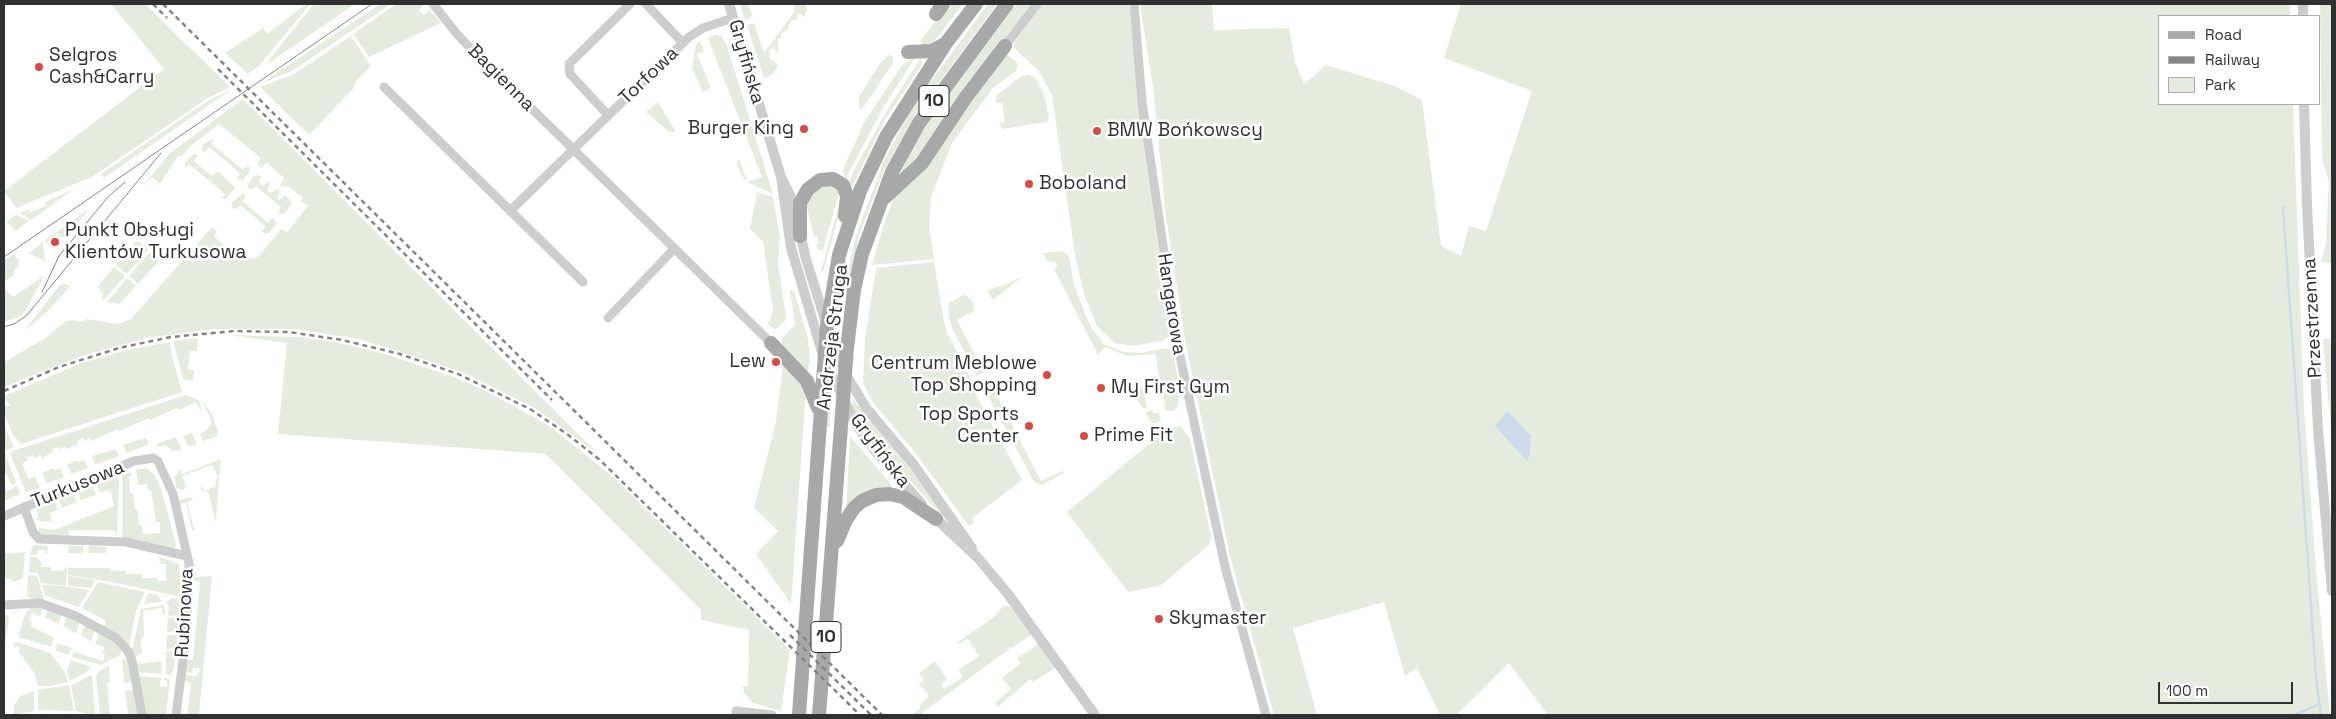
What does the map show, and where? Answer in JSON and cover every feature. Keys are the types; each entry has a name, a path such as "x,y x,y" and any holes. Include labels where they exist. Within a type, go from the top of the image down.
{"main road":[{"name":"Andrzeja Struga","path":"799,715 824,359 836,270 853,208 875,156 901,110 946,43 976,4"},
{"name":"Andrzeja Struga","path":"819,715 845,373 854,290 862,254 892,172 919,124 1007,4"},
{"path":"908,52 932,51 946,43"},
{"path":"877,209 888,194 922,162 966,97 1005,46"},
{"path":"800,236 800,207 807,192 823,179 831,178 840,182 846,190 847,202 836,270"},
{"path":"771,343 809,383 817,404 819,421"},
{"path":"832,559 838,537 851,512 871,497 887,494 899,496 916,504 936,519"}],"street":[{"name":"Bagienna","path":"433,4 457,34 771,343"},
{"path":"608,115 570,74 569,64 630,4"},
{"path":"646,4 683,43"},
{"name":"Gryfińska","path":"729,4 781,177 791,248 824,359 843,400 857,426 876,452 936,519 978,558 1008,594 1095,715"},
{"path":"1005,46 1037,4"},
{"name":"Hangarowa","path":"1134,4 1148,148 1182,370 1224,567 1266,715"},
{"name":"Torfowa","path":"574,149 683,43 703,28 733,18"},
{"path":"384,86 583,282"},
{"name":"Przestrzenna","path":"2304,105 2318,430 2332,591"},
{"path":"510,211 574,149"},
{"name":"Gryfińska","path":"781,177 792,199 800,236 827,326 845,373 868,409 929,485 978,558"},
{"path":"608,318 674,249"},
{"name":"Turkusowa","path":"4,516 108,471 153,458"},
{"name":"Rubinowa","path":"153,458 164,468 173,494 188,556 188,620 176,715"},
{"path":"24,507 32,532 39,538 126,542 188,556"},
{"path":"4,605 40,603 68,613 107,632 123,644 132,661 142,715"},
{"path":"736,715 736,711 772,715"}],"green space":[{"path":"111,4 145,4 230,87 208,98 92,177 16,208 4,191 164,69"},
{"path":"306,4 310,4 260,65 248,74 225,53 263,28 267,34"},
{"path":"314,4 355,4 269,63 268,61"},
{"path":"380,4 391,4 292,71 262,83"},
{"path":"396,4 425,4 419,10 424,15 430,10 441,23 369,57 353,34"},
{"path":"740,4 748,4 752,15 750,19 745,20"},
{"path":"791,4 806,4 807,10 804,17 801,14 797,14 797,19 791,20 788,29 781,34 781,38 778,39 778,52 772,48 769,51 769,58 777,63 778,66 772,75 764,78 747,25 754,23 764,53 793,14 795,7"},
{"path":"948,4 963,4 938,37 929,45 924,46 920,41"},
{"path":"988,4 997,4 916,114 885,168 860,233 849,277 846,277 857,232 884,161 914,104"},
{"path":"1016,4 1031,4 926,150 899,177 910,152 930,118"},
{"path":"1041,4 1129,4 1143,143 1170,328 1168,337 1162,341 1131,346 1115,343 1097,326 1084,294 1075,255 1052,95 1039,71 1015,49 1013,44"},
{"path":"1140,4 1212,4 1214,30 1289,28 1295,62 1304,84 1326,65 1395,86 1422,100 1441,246 1461,256 1469,226 1486,231 1532,91 1444,58 1461,4 2290,4 2290,15 2158,15 2158,105 2293,105 2304,408 2316,570 2330,715 1548,715 1509,663 1456,715 1440,715 1417,668 1405,676 1384,602 1293,628 1317,715 1274,715 1230,556 1186,345 1166,217 1153,87"},
{"path":"2320,4 2332,4 2332,263 2321,262 2326,242 2329,181 2322,160"},
{"path":"716,35 721,36 726,43 773,194 748,182 762,177 708,38"},
{"path":"351,36 371,66 357,80 353,89 309,135 260,87 294,74"},
{"path":"700,41 704,51 697,54 711,88 703,92 692,68 696,45"},
{"path":"1006,54 1017,62 1017,70 993,88 952,143 931,197 929,227 934,259 872,265 885,220 896,194"},
{"path":"889,55 893,56 893,63 863,108 859,109 859,97 880,63"},
{"path":"915,58 884,106 845,180 843,169 865,121 903,64"},
{"path":"920,59 922,61 921,66 885,120 851,189 848,185 854,170 889,107"},
{"path":"1029,75 1036,79 1044,94 1049,118 1047,122 1002,129 999,123 1005,122 1002,103 996,103 996,96 1021,76"},
{"path":"231,90 104,178 101,174 209,100"},
{"path":"243,99 598,454 535,408 462,372 359,339 294,329 214,329 146,338 79,357 4,387 4,362 44,339 65,322 72,320 83,322 86,319 118,324 131,319 211,228 217,230 214,236 234,253 239,249 252,259 259,256 281,229 287,232 308,206 302,202 302,197 289,187 280,186 284,178 267,163 261,168 257,163 261,158 219,124 193,144 182,156 178,156 160,184 152,177 142,187 170,153"},
{"path":"658,102 676,132 669,132 646,112"},
{"path":"214,138 212,144 243,170 247,166 250,167 243,180 237,179 240,173 209,147 205,152 202,150 203,144"},
{"path":"192,155 198,155 194,161 212,176 218,171 234,186 234,189 226,199 222,199 225,194 189,164 185,168 185,163"},
{"path":"739,160 748,182 741,175 736,161"},
{"path":"259,175 262,177 258,182 263,186 268,181 270,185 267,189 271,193 277,189 280,192 277,198 279,200 285,195 291,201 291,205 284,214 278,213 281,207 256,186 252,190 248,188 248,184 254,176"},
{"path":"828,183 840,190 823,250 818,250 816,245 819,244 817,236 814,237 807,207 810,192"},
{"path":"74,189 31,220 20,213 28,209 30,212 46,206 45,202"},
{"path":"757,192 773,197 780,238 778,264 786,316 785,321 775,330 767,323 773,310 763,242 750,229"},
{"path":"243,193 246,196 243,201 268,223 272,218 276,221 276,225 268,234 262,232 265,226 240,205 236,209 232,208 232,203"},
{"path":"840,202 842,204 823,272 821,271"},
{"path":"89,209 65,239 57,233 46,244 45,240"},
{"path":"16,215 29,221 15,231 6,221"},
{"path":"138,241 148,250 127,274 116,265 135,242"},
{"path":"43,242 45,261 29,253"},
{"path":"1062,251 1069,256 1074,285 1086,316 1093,330 1104,344 1123,352 1140,353 1167,348 1173,353 1180,391 1178,405 1174,411 1167,411 1165,407 1155,354 1127,356 1105,347 1098,355 1054,269 1057,267 1056,263 1047,261 1043,253"},
{"path":"150,252 159,261 138,284 129,276"},
{"path":"14,254 19,261 18,267 14,270 15,274 4,282 4,260"},
{"path":"934,262 947,333 972,380 969,382 1022,480 972,518 975,522 969,526 917,455 872,401 863,383 865,339 876,268"},
{"path":"114,267 125,276 102,302 103,292 97,287"},
{"path":"44,276 21,316 4,322 4,288 13,297"},
{"path":"1023,276 993,300 987,290 1005,285"},
{"path":"127,278 136,286 119,304 107,302"},
{"path":"65,284 70,286 48,311 25,330 59,286"},
{"path":"790,290 794,291 808,339 810,359 807,377 781,348 782,338 795,325"},
{"path":"965,294 974,304 974,311 957,320 984,372 977,376 953,330 948,315 949,303"},
{"path":"228,335 300,337 335,342 385,354 454,377 484,390 548,425 611,475 790,650 781,711 753,703 744,693 743,686 748,686 749,630 701,620 701,610 546,454 278,434 287,343"},
{"path":"198,338 197,351 190,351 188,369 194,370 193,381 183,379 173,341"},
{"path":"2323,339 2332,339 2332,437 2327,388"},
{"path":"170,342 182,392 21,444 13,435 4,414 4,406 10,406 4,396 81,363 131,349"},
{"path":"783,366 806,390 791,604 756,554 778,531 754,508 776,422"},
{"path":"987,377 1041,481 1063,471 1064,473 1042,485 1034,482 980,381"},
{"path":"1140,387 1145,389 1144,394 1147,408 1142,408 1137,399 1136,393"},
{"path":"831,393 830,427 826,427 829,394"},
{"path":"186,395 198,400 202,409 200,410 196,402 150,420 149,418 120,431 118,429 92,441 90,438 84,441 83,438 77,441 78,444 67,449 65,447 59,449 58,447 52,449 53,452 42,458 40,455 34,458 33,455 27,458 28,460 22,464 29,479 35,476 40,488 26,492 10,454 13,451"},
{"path":"201,398 212,415 218,432 217,436 203,441 200,434 208,429 212,422"},
{"path":"852,398 866,415 860,420 853,406"},
{"path":"1157,409 1161,419 1157,423 1152,423 1145,413 1152,410 1153,413 1158,413"},
{"path":"870,420 925,487 951,526 872,438 863,425"},
{"path":"4,426 14,447 4,451"},
{"path":"1181,426 1190,439 1211,536 1209,545 1160,586 1128,592 1067,512 1168,428"},
{"path":"192,433 197,444 189,447 183,436"},
{"path":"850,436 890,483 893,490 846,513"},
{"path":"176,437 182,450 172,451 166,445 159,447 157,444"},
{"path":"146,438 149,444 126,453 123,445"},
{"path":"116,449 119,456 95,465 92,456"},
{"path":"4,451 16,482 12,486 6,473 4,474"},
{"path":"221,459 219,478 212,465 182,476 186,486 183,490 176,488 175,477 180,469 182,474"},
{"path":"78,460 79,462 84,460 88,468 71,474 67,464"},
{"path":"53,468 55,470 60,468 64,477 47,483 42,473"},
{"path":"146,468 154,474 161,488 176,545 174,550 122,538 122,475 130,472 132,476 129,476 130,493 133,493 135,509 137,509 139,525 142,525 143,534 160,533 160,522 156,522 151,490 148,490 147,484 138,485 136,469"},
{"path":"117,477 119,482 117,535 114,530 68,530 70,538 39,536 39,528 54,530 114,506 111,493 108,490 100,493 97,485"},
{"path":"219,478 216,523 208,491 203,492 200,488 202,486 204,491 216,486 215,480"},
{"path":"17,486 20,494 5,501 4,489 7,491"},
{"path":"93,487 96,495 81,500 78,492"},
{"path":"74,494 77,502 62,508 59,500"},
{"path":"190,497 193,500 187,502 194,530 192,531 186,503 179,504 180,500"},
{"path":"55,502 58,510 50,513 52,521 42,522 34,518 38,518 37,509"},
{"path":"33,545 48,546 47,553 45,553 45,550 38,550 37,555 30,555"},
{"path":"69,546 83,546 83,553 68,553"},
{"path":"89,546 107,547 106,553 88,553"},
{"path":"25,552 23,578 14,582 10,579 4,579 4,554"},
{"path":"30,557 38,557 38,560 41,561 41,567 51,567 51,571 64,571 65,567 67,568 66,586 41,583 38,573 29,572"},
{"path":"159,557 179,564 182,597 68,575 68,568 110,568 110,571 126,571 126,574 142,574 142,578 158,578 159,581 166,581 166,564 160,564"},
{"path":"195,565 196,577 212,576 199,715 187,715 191,684 184,680 185,675 197,676 200,668 193,668 192,673 185,672 186,662 193,659 200,582 193,580 193,566"},
{"path":"28,575 37,576 45,602 27,597"},
{"path":"68,576 95,580 91,588 68,586"},
{"path":"98,582 145,592 136,611 129,647 104,627 106,621 82,608"},
{"path":"42,585 89,590 79,607 47,596 46,598"},
{"path":"148,593 158,595 162,602 144,604"},
{"path":"173,598 181,600 180,615 168,616 169,606 166,602"},
{"path":"164,605 165,615 163,615 162,608 143,611 144,637 141,637 142,653 136,656 136,661 132,651 141,609"},
{"path":"1004,605 1013,608 1032,635 1008,650 923,712 923,715 912,715 921,708 919,706 929,695 919,684 924,680 919,673 935,661 947,679 941,684 944,689 963,677 958,670 979,656 968,639 959,644 958,642 994,617"},
{"path":"31,607 43,607 40,616 31,613 29,620 32,621 31,626 54,638 51,647 18,637 26,612"},
{"path":"48,609 62,614 58,624 45,617"},
{"path":"4,611 9,618 4,652"},
{"path":"68,616 80,621 76,634 63,626"},
{"path":"180,617 178,631 167,632 168,618"},
{"path":"85,624 95,629 91,642 81,635"},
{"path":"100,632 113,640 122,650 120,655 101,665 72,657 74,652 103,661 105,654 102,653 104,647 95,644"},
{"path":"167,635 178,635 176,648 166,649"},
{"path":"18,642 50,653 65,672 68,682 51,686 38,686 35,674 18,651 20,648 17,646 14,648 14,644"},
{"path":"57,643 72,648 69,655 56,651"},
{"path":"1039,644 1055,668 1033,682 1030,679 998,707 995,703 1011,689 1002,678 1021,663 1017,658"},
{"path":"175,651 174,669 170,675 166,674 166,652"},
{"path":"122,658 129,661 134,682 124,683"},
{"path":"71,660 89,666 90,670 70,681 67,671"},
{"path":"162,661 161,674 138,672 136,664"},
{"path":"109,666 110,682 107,683 110,715 100,715 96,677 99,671"},
{"path":"92,675 95,715 88,715 76,711 71,685"},
{"path":"138,676 161,678 160,686 167,687 167,681 163,680 163,678 170,679 166,714 145,715"},
{"path":"69,685 74,711 38,710 38,690"},
{"path":"135,690 138,714 128,714 125,691"},
{"path":"34,691 34,711 14,715 14,706 20,696"}],"water":[{"path":"1507,411 1531,436 1530,454 1527,461 1495,426"}],"waterway":[{"path":"2283,207 2316,678 2321,715"},
{"path":"2294,715 2319,704"}],"tram line":[{"path":"4,257 372,4"},
{"path":"4,327 16,323 27,315 161,153"},
{"path":"42,292 59,256 108,197 125,182"}],"railway":[{"path":"153,4 167,18"},
{"path":"163,4 882,715"},
{"path":"218,69 552,400"},
{"path":"4,391 59,367 119,348 171,337 235,331 289,332 342,340 400,354 458,374 530,409 567,434 600,460 860,715"},
{"path":"790,635 871,715"}],"place":[{"name":"Selgros Cash&Carry","path":"39,67"},
{"name":"Burger King","path":"804,129"},
{"name":"BMW Bońkowscy","path":"1097,131"},
{"name":"Boboland","path":"1029,184"},
{"name":"Punkt Obsługi Klientów Turkusowa","path":"55,242"},
{"name":"Lew","path":"776,362"},
{"name":"Centrum Meblowe Top Shopping","path":"1047,375"},
{"name":"My First Gym","path":"1101,388"},
{"name":"Top Sports Center","path":"1029,426"},
{"name":"Prime Fit","path":"1084,436"},
{"name":"Skymaster","path":"1159,619"}]}
